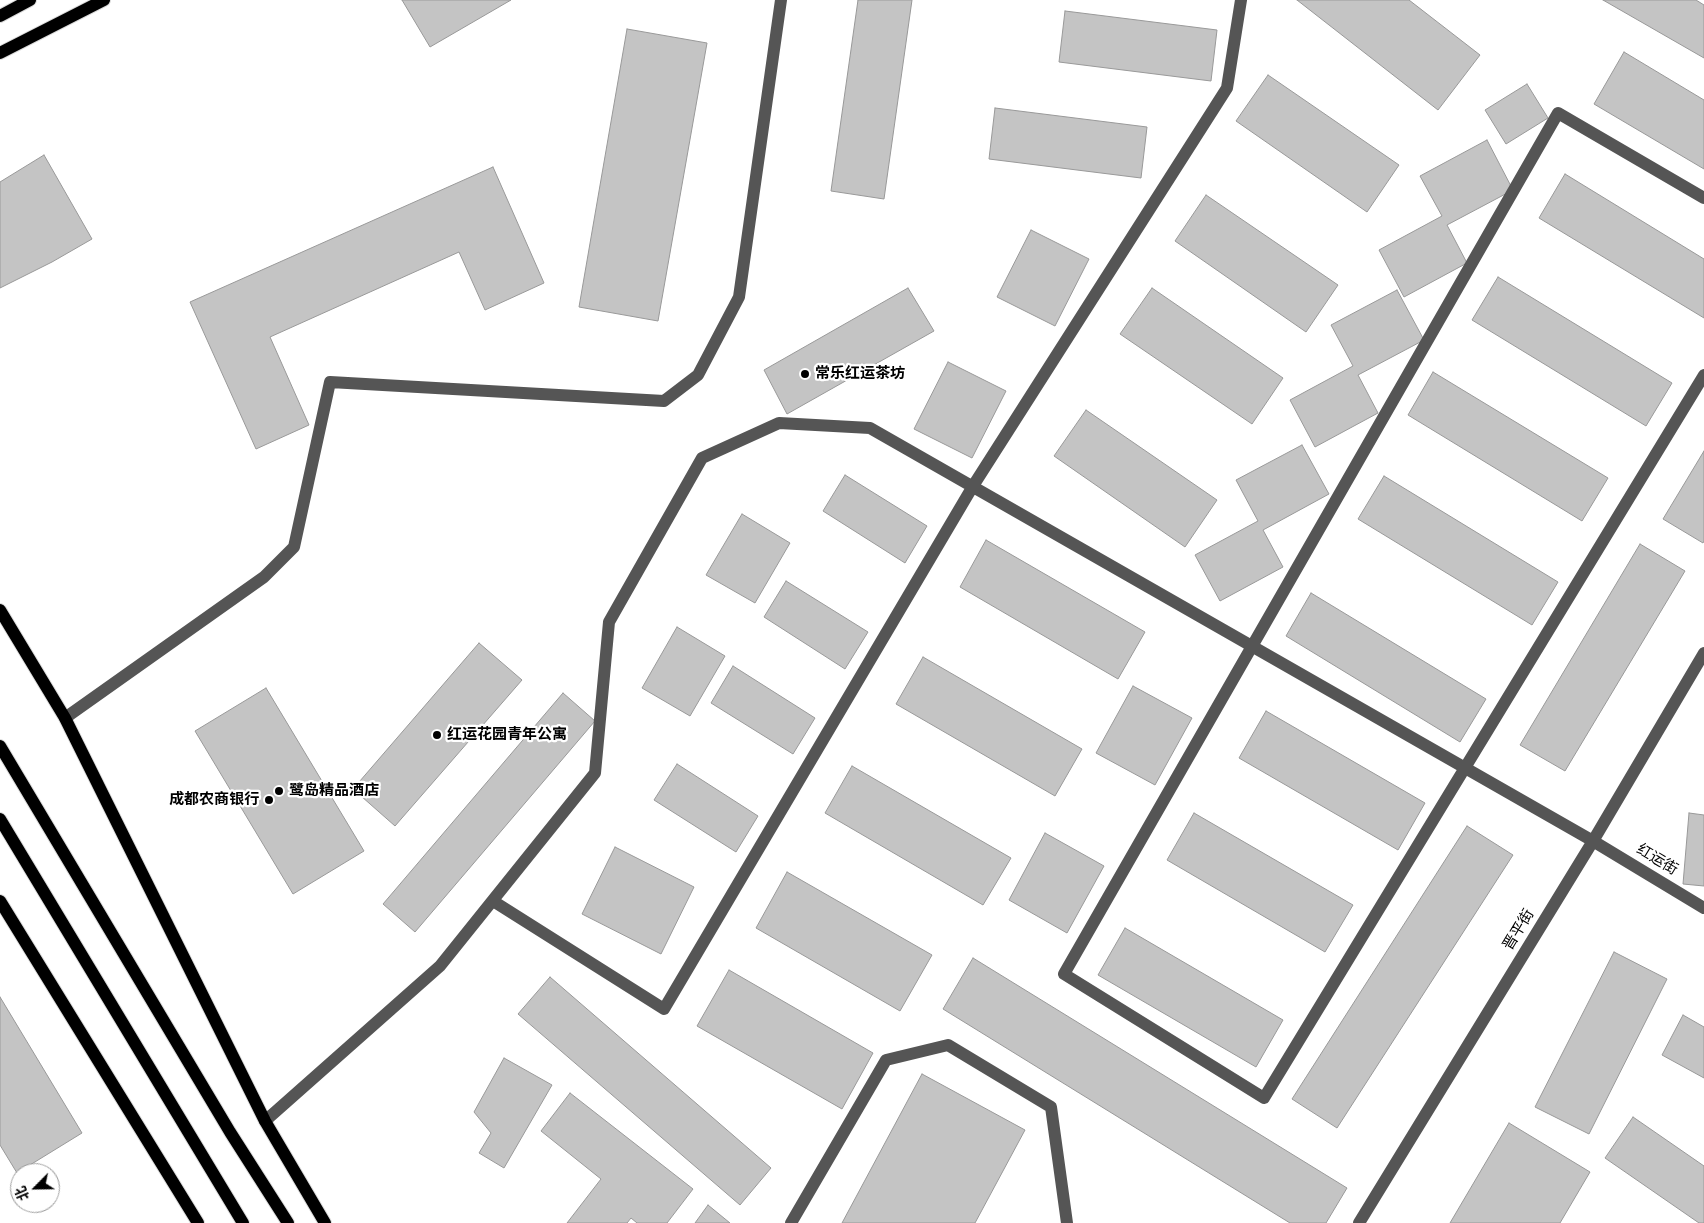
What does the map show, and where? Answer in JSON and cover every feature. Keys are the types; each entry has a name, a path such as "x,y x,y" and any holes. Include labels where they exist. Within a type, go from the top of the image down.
{"main road":[{"path":"0,16 30,0"},
{"path":"0,53 104,0"},
{"path":"0,610 65,718 265,1121 325,1223"},
{"path":"0,746 230,1132 288,1223"},
{"path":"0,818 243,1223"},
{"path":"0,901 198,1223"}],"street":[{"path":"65,718 264,577 294,547 330,382 664,401 698,375 739,297 781,0"},
{"path":"493,901 664,1009 973,486 1227,88 1241,0"},
{"path":"1704,198 1558,113 1064,974 1264,1098 1704,375"},
{"name":"红运街","path":"265,1121 440,966 595,774 609,622 702,458 779,423 870,428 1593,841 1704,908"},
{"name":"晋平街","path":"1360,1223 1593,841 1704,653"},
{"path":"791,1223 886,1060 948,1044 1051,1107 1067,1223"}],"building":[{"path":"402,0 511,0 430,47"},
{"path":"858,0 912,0 884,199 831,191"},
{"path":"1297,0 1409,0 1480,55 1438,110"},
{"path":"1603,0 1696,0 1704,5 1704,58"},
{"path":"1065,11 1217,30 1211,81 1059,62"},
{"path":"627,29 707,43 658,321 579,307"},
{"path":"1624,52 1704,100 1704,169 1594,104"},
{"path":"1268,75 1399,165 1367,212 1236,121"},
{"path":"1527,84 1548,118 1506,144 1485,110"},
{"path":"995,108 1147,127 1141,178 989,159"},
{"path":"1487,140 1513,190 1447,225 1467,263 1404,297 1379,250 1442,216 1420,176"},
{"path":"44,155 92,239 0,288 0,182"},
{"path":"493,167 544,283 485,310 459,252 270,337 309,425 256,449 190,302"},
{"path":"1565,174 1704,259 1704,318 1539,218"},
{"path":"1206,195 1338,285 1306,332 1175,241"},
{"path":"1031,230 1089,259 1055,326 997,297"},
{"path":"1498,277 1672,383 1646,426 1472,320"},
{"path":"908,288 934,331 787,414 764,370"},
{"path":"1152,288 1283,378 1252,424 1120,334"},
{"path":"1397,290 1424,340 1358,375 1378,413 1315,447 1290,400 1353,366 1331,325"},
{"path":"948,362 1006,391 972,458 914,429"},
{"path":"1433,372 1608,478 1582,521 1408,415"},
{"path":"1086,410 1217,500 1185,547 1054,456"},
{"path":"1302,445 1329,494 1263,530 1283,567 1220,601 1195,555 1258,521 1236,480"},
{"path":"1704,451 1704,541 1703,543 1663,519"},
{"path":"845,475 927,526 905,563 823,511"},
{"path":"1384,476 1558,582 1532,625 1358,519"},
{"path":"742,514 790,543 755,603 706,575"},
{"path":"986,540 1145,632 1118,679 960,587"},
{"path":"1640,544 1685,571 1565,771 1520,745"},
{"path":"786,581 868,632 845,669 764,617"},
{"path":"1311,593 1486,699 1460,742 1286,636"},
{"path":"677,627 725,656 690,716 642,688"},
{"name":"红运花园青年公寓","path":"479,643 522,680 395,826 353,789"},
{"path":"923,657 1082,749 1055,796 896,704"},
{"path":"733,666 815,718 793,754 711,703"},
{"path":"1133,686 1192,718 1155,785 1096,753"},
{"name":"鹭岛精品酒店","path":"266,688 364,851 293,894 195,731"},
{"path":"563,693 595,721 415,932 383,904"},
{"path":"1266,711 1425,803 1398,850 1239,758"},
{"path":"677,764 758,816 736,852 654,800"},
{"path":"852,766 1011,858 983,905 825,813"},
{"path":"1194,813 1353,905 1325,952 1167,860"},
{"path":"1689,813 1704,815 1704,886 1683,884"},
{"path":"1467,826 1513,855 1337,1128 1292,1099"},
{"path":"1045,833 1104,866 1067,933 1009,900"},
{"path":"615,847 694,887 661,954 582,914"},
{"path":"787,872 932,955 900,1011 756,928"},
{"path":"1125,928 1283,1020 1256,1067 1098,975"},
{"path":"1614,952 1667,979 1589,1134 1535,1107"},
{"path":"973,958 1347,1188 1326,1223 1290,1223 943,1009"},
{"path":"729,970 873,1053 842,1109 697,1026"},
{"path":"550,977 771,1168 740,1205 518,1014"},
{"path":"0,997 82,1133 33,1163 11,1163 0,1145"},
{"path":"1683,1015 1704,1027 1704,1078 1662,1055"},
{"path":"504,1058 552,1085 504,1168 479,1153 491,1133 474,1112"},
{"path":"922,1074 1025,1130 975,1223 842,1223"},
{"path":"570,1093 693,1189 667,1223 637,1223 631,1218 627,1223 567,1223 601,1179 541,1131"},
{"path":"1633,1117 1704,1166 1704,1223 1699,1223 1605,1158"},
{"path":"1509,1123 1590,1172 1560,1223 1450,1223"},
{"path":"708,1205 730,1223 695,1223"}],"place":[{"name":"常乐红运茶坊","path":"805,374"},
{"name":"红运花园青年公寓","path":"437,735"},
{"name":"鹭岛精品酒店","path":"279,791"},
{"name":"成都农商银行","path":"269,800"}]}
